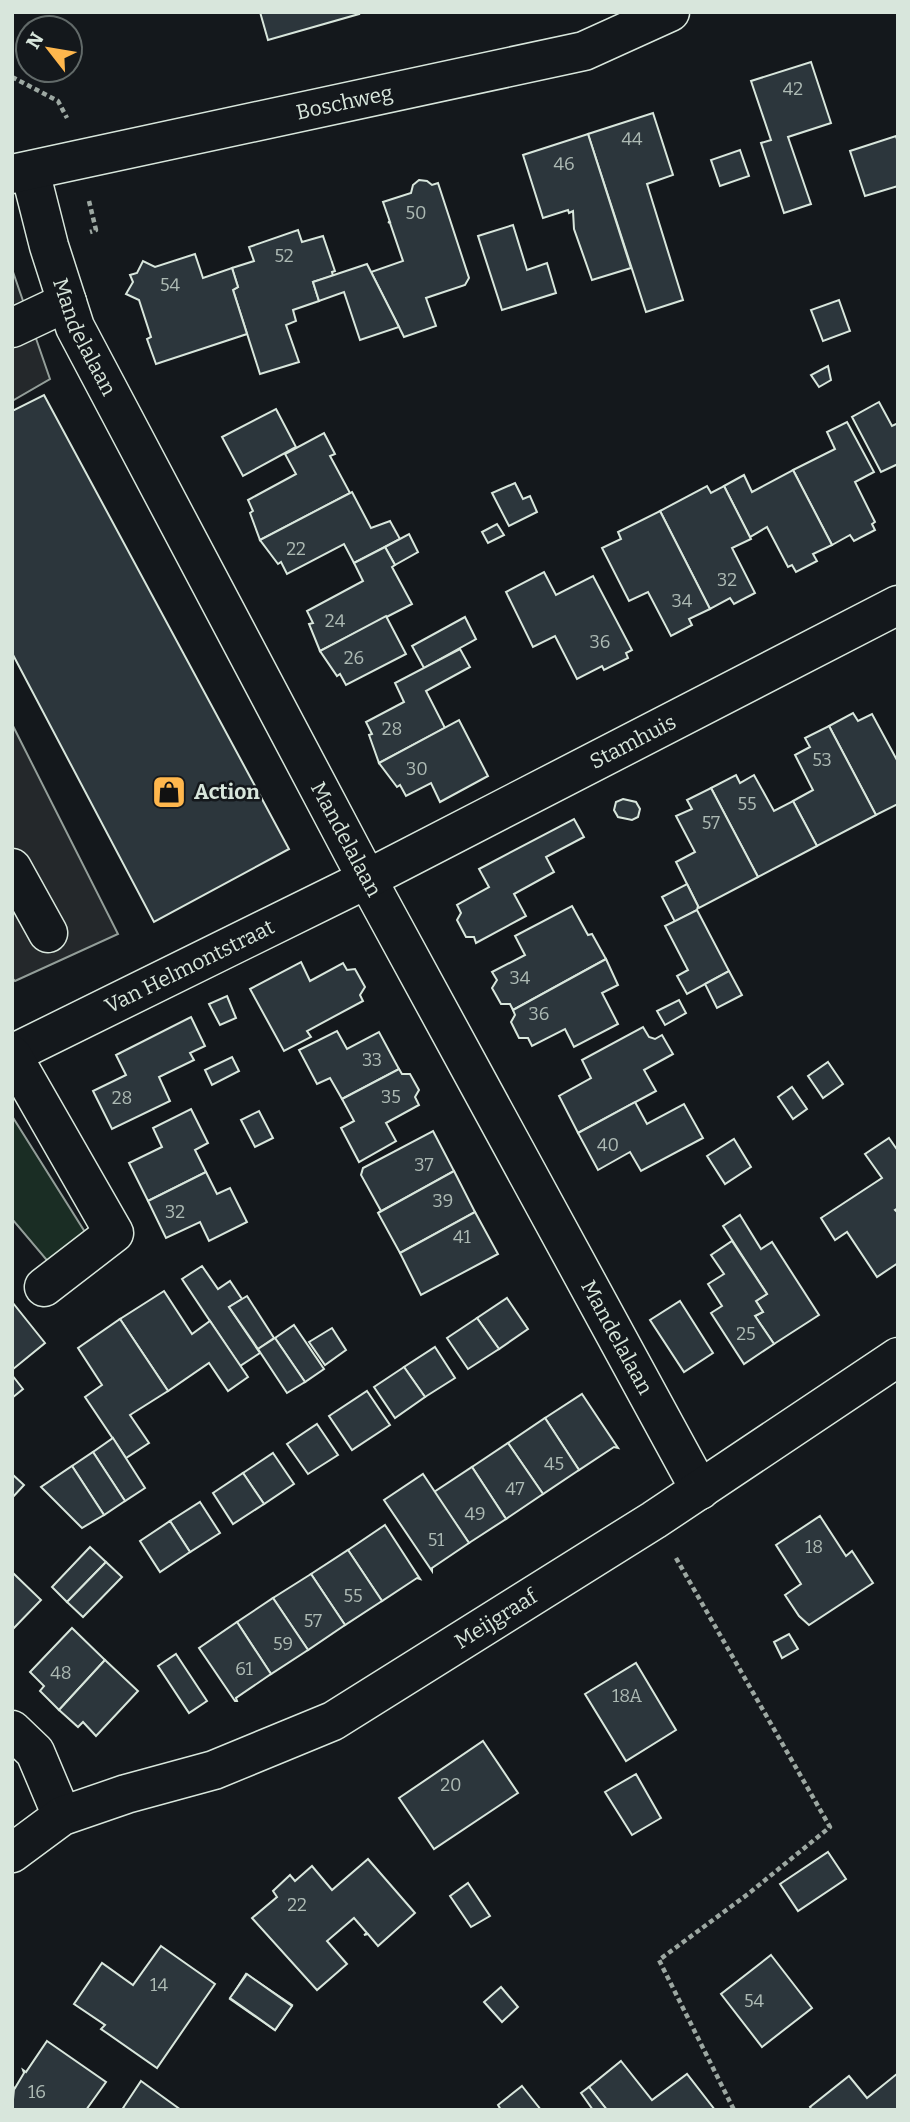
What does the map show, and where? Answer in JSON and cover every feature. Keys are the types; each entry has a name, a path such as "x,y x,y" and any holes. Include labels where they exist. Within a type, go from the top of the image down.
{"street":[{"name":"Boschweg","path":"21,172 584,51 670,12"},
{"name":"Mandelalaan","path":"21,172 75,327 367,879 700,1490"},
{"path":"12,328 66,302"},
{"name":"Stamhuis","path":"367,879 898,605"},
{"path":"12,868 48,933"},
{"name":"Van Helmontstraat","path":"44,1287 114,1233 12,1054 367,879"},
{"name":"Meijgraaf","path":"12,1853 62,1816 126,1794 214,1770 333,1721 654,1520 898,1357"},
{"path":"12,1730 36,1752 62,1816"}],"path":[{"path":"12,77 58,101 65,112"},
{"path":"654,1520 830,1827 748,1894 659,1960 734,2110"}],"green space":[{"path":"12,1116 95,1248 56,1271 12,1219"}],"shaded area":[{"path":"12,269 50,379 12,401"},
{"path":"12,724 118,934 15,981 12,978"}],"building":[{"path":"260,12 358,12 359,14 268,40"},
{"path":"811,62 831,123 788,137 811,204 784,213 761,143 771,140 751,81"},
{"path":"653,113 673,175 647,184 683,300 646,312 588,134"},
{"path":"588,134 631,268 592,280 574,229 573,211 569,213 568,210 543,218 523,155"},
{"path":"896,136 898,186 865,196 850,151"},
{"path":"740,150 749,176 720,186 711,160"},
{"path":"419,180 432,185 438,183 469,278 465,285 426,298 436,326 404,337 371,272 403,261 383,202 411,193 413,185"},
{"path":"513,225 527,270 547,263 556,293 502,310 478,236"},
{"path":"298,230 302,242 323,236 335,271 332,272 333,276 313,282 319,301 293,310 296,321 286,325 299,362 260,374 233,290 238,287 232,268 254,261 249,247"},
{"path":"195,254 203,278 232,268 238,287 233,290 247,334 156,364 147,339 151,337 139,300 126,294 133,282 130,275 137,273 143,261 155,267"},
{"path":"367,264 399,327 360,340 344,292 319,301 313,282"},
{"path":"839,300 850,331 823,341 811,310"},
{"path":"828,366 831,380 819,387 811,375"},
{"path":"44,395 289,849 154,922 12,653 12,411"},
{"path":"879,402 892,426 898,423 898,464 881,472 852,417"},
{"path":"276,409 296,447 243,476 222,437"},
{"path":"847,422 874,472 855,482 875,522 872,524 875,530 854,541 850,535 832,545 793,470 835,449 827,432"},
{"path":"324,433 335,454 330,456 350,493 260,540 248,500 296,474 285,454"},
{"path":"793,470 832,545 813,554 817,561 796,572 792,565 788,567 767,527 750,537 724,486 744,475 752,492"},
{"path":"515,483 523,499 530,496 537,512 509,526 492,493"},
{"path":"707,486 711,493 724,486 751,539 732,548 755,593 734,604 730,598 710,609 660,511"},
{"path":"352,492 371,528 390,521 400,539 354,563 344,544 287,574 281,562 278,564 260,540"},
{"path":"660,511 710,609 689,619 692,625 671,636 648,592 629,601 602,548 621,539 618,532"},
{"path":"497,524 504,535 488,543 482,532"},
{"path":"409,534 418,552 395,565 385,547"},
{"path":"385,547 395,565 392,567 412,604 320,651 309,624 313,623 307,611 363,581 354,563"},
{"path":"544,572 556,595 593,576 632,650 626,653 628,658 604,670 602,666 577,679 555,636 533,647 506,592"},
{"path":"386,616 406,654 346,685 320,651"},
{"path":"465,617 476,639 424,668 412,646"},
{"path":"460,649 470,667 426,691 445,728 379,763 366,722 404,702 395,683"},
{"path":"853,713 858,721 872,714 898,762 898,804 876,815 829,726"},
{"path":"459,720 488,776 440,802 431,783 406,796 400,785 397,787 379,763"},
{"path":"829,726 876,815 817,846 793,801 813,790 795,755 810,747 805,738"},
{"path":"736,775 740,783 754,775 774,811 793,801 817,846 758,877 711,788"},
{"path":"711,788 758,877 699,908 676,862 695,852 676,816 692,809 687,800"},
{"path":"623,799 636,802 640,809 638,817 632,820 618,817 614,810 616,802"},
{"path":"574,819 584,837 546,857 554,872 514,894 526,916 476,943 474,937 466,937 457,920 461,913 457,905 489,887 479,869"},
{"path":"687,884 698,906 697,910 675,922 662,897"},
{"path":"572,906 588,935 592,934 606,959 513,1010 510,1004 501,1004 492,988 497,980 492,972 525,955 515,936"},
{"path":"697,910 729,971 687,994 677,976 688,970 665,926"},
{"path":"606,959 618,985 602,993 618,1024 574,1047 565,1029 532,1046 528,1038 519,1038 511,1022 515,1015 513,1010"},
{"path":"301,962 310,981 343,963 347,970 355,969 365,987 360,995 363,1001 307,1031 311,1037 284,1051 250,989"},
{"path":"729,971 742,995 717,1008 705,984"},
{"path":"227,996 236,1018 220,1025 209,1004"},
{"path":"679,1000 686,1013 665,1025 657,1011"},
{"path":"191,1017 205,1046 190,1053 194,1060 159,1077 170,1101 112,1129 93,1091 126,1075 116,1055"},
{"path":"643,1027 649,1037 655,1039 662,1035 673,1054 644,1070 656,1091 578,1133 559,1096 591,1078 582,1060"},
{"path":"337,1031 347,1049 379,1032 399,1069 342,1099 330,1078 317,1084 299,1050"},
{"path":"232,1057 239,1071 212,1085 205,1070"},
{"path":"828,1062 843,1084 823,1098 808,1076"},
{"path":"399,1069 402,1074 410,1074 419,1090 415,1097 419,1105 386,1123 396,1141 359,1162 341,1128 354,1121 342,1099"},
{"path":"792,1087 807,1109 793,1119 778,1097"},
{"path":"635,1102 647,1124 684,1104 703,1138 641,1171 630,1152 598,1170 578,1133"},
{"path":"191,1109 208,1143 195,1150 206,1172 148,1201 129,1163 162,1147 153,1128"},
{"path":"259,1111 273,1138 255,1147 241,1120"},
{"path":"433,1131 454,1171 378,1213 381,1211 361,1175 363,1168"},
{"path":"889,1138 898,1151 898,1208 895,1210 898,1213 898,1263 877,1277 847,1232 835,1240 821,1218 882,1178 865,1154"},
{"path":"734,1139 751,1167 725,1184 707,1156"},
{"path":"454,1171 475,1212 400,1253 378,1213"},
{"path":"206,1172 217,1194 230,1188 247,1222 209,1241 200,1222 166,1238 148,1201"},
{"path":"475,1212 498,1254 421,1295 400,1253"},
{"path":"740,1215 761,1249 772,1242 819,1315 774,1344 755,1316 763,1312 756,1301 767,1294 723,1226"},
{"path":"732,1241 767,1294 756,1301 763,1312 755,1316 774,1344 744,1364 711,1313 722,1306 708,1284 724,1274 711,1255"},
{"path":"202,1266 218,1289 230,1281 242,1299 229,1307 260,1353 240,1366 182,1279"},
{"path":"164,1291 192,1334 210,1321 248,1377 228,1391 209,1363 168,1391 120,1319"},
{"path":"247,1296 274,1338 258,1349 229,1307"},
{"path":"507,1298 528,1329 499,1349 477,1318"},
{"path":"680,1301 713,1353 684,1372 650,1320"},
{"path":"12,1304 45,1343 12,1370"},
{"path":"477,1318 499,1349 468,1369 447,1338"},
{"path":"120,1319 168,1391 130,1415 149,1443 126,1458 85,1397 102,1385 78,1348"},
{"path":"294,1325 324,1369 305,1382 275,1338"},
{"path":"332,1328 346,1350 325,1365 309,1342"},
{"path":"275,1338 305,1382 287,1393 258,1349"},
{"path":"435,1347 455,1378 425,1397 404,1367"},
{"path":"404,1367 425,1397 395,1418 374,1387"},
{"path":"12,1375 23,1389 12,1398"},
{"path":"367,1391 390,1425 352,1450 329,1416"},
{"path":"582,1394 618,1448 614,1447 579,1470 545,1418"},
{"path":"545,1418 579,1470 543,1494 508,1443"},
{"path":"317,1424 338,1455 308,1474 287,1444"},
{"path":"113,1438 145,1488 125,1501 93,1452"},
{"path":"508,1443 543,1494 506,1519 472,1467"},
{"path":"93,1452 125,1501 104,1515 72,1466"},
{"path":"273,1453 294,1484 264,1504 243,1473"},
{"path":"72,1466 104,1515 82,1528 41,1487"},
{"path":"472,1467 506,1519 469,1543 434,1492"},
{"path":"243,1473 264,1504 233,1524 213,1493"},
{"path":"12,1474 24,1485 12,1498"},
{"path":"423,1474 469,1543 432,1568 432,1571 384,1500"},
{"path":"200,1502 220,1533 190,1552 170,1521"},
{"path":"820,1516 846,1556 852,1551 873,1583 809,1625 799,1616 785,1595 801,1584 776,1545"},
{"path":"170,1521 190,1552 160,1572 140,1541"},
{"path":"385,1525 420,1579 417,1578 382,1601 348,1550"},
{"path":"90,1547 106,1562 67,1602 52,1587"},
{"path":"348,1550 382,1601 345,1625 311,1574"},
{"path":"106,1562 122,1577 83,1617 67,1602"},
{"path":"12,1572 41,1600 12,1630"},
{"path":"311,1574 345,1625 308,1650 273,1598"},
{"path":"273,1598 308,1650 271,1674 237,1622"},
{"path":"237,1622 271,1674 235,1701 199,1648"},
{"path":"72,1628 105,1660 59,1710 40,1691 44,1686 30,1672"},
{"path":"789,1634 798,1649 782,1658 774,1642"},
{"path":"176,1654 207,1701 189,1713 158,1666"},
{"path":"105,1660 138,1691 96,1736 83,1722 78,1727 59,1710"},
{"path":"636,1663 676,1730 626,1761 585,1694"},
{"path":"483,1741 518,1793 434,1849 399,1798"},
{"path":"636,1774 661,1818 632,1835 605,1792"},
{"path":"828,1852 846,1879 798,1911 780,1884"},
{"path":"368,1859 415,1913 378,1946 368,1934 364,1935 367,1933 354,1918 327,1941 347,1964 317,1990 252,1918 277,1897 273,1891 290,1875 295,1881 312,1866 332,1890"},
{"path":"468,1883 490,1916 471,1927 450,1896"},
{"path":"161,1946 215,1984 157,2068 101,2029 105,2025 74,2004 102,1963 133,1985"},
{"path":"771,1955 812,2008 762,2047 721,1994"},
{"path":"246,1974 292,2005 275,2030 230,1999"},
{"path":"247,1974 292,2006 275,2030 230,1998"},
{"path":"501,1987 518,2007 502,2022 484,2002"},
{"path":"47,2041 106,2082 86,2110 12,2110 12,2086 15,2088 24,2073 23,2070 26,2072"},
{"path":"621,2061 652,2100 687,2074 715,2110 607,2110 589,2087"},
{"path":"898,2073 898,2110 812,2110 810,2107 849,2076 867,2098"},
{"path":"141,2081 181,2110 123,2108"},
{"path":"522,2086 541,2110 501,2110 498,2105"},
{"path":"589,2087 607,2110 593,2110 581,2093"}],"place":[{"name":"Action","path":"169,792"}]}
